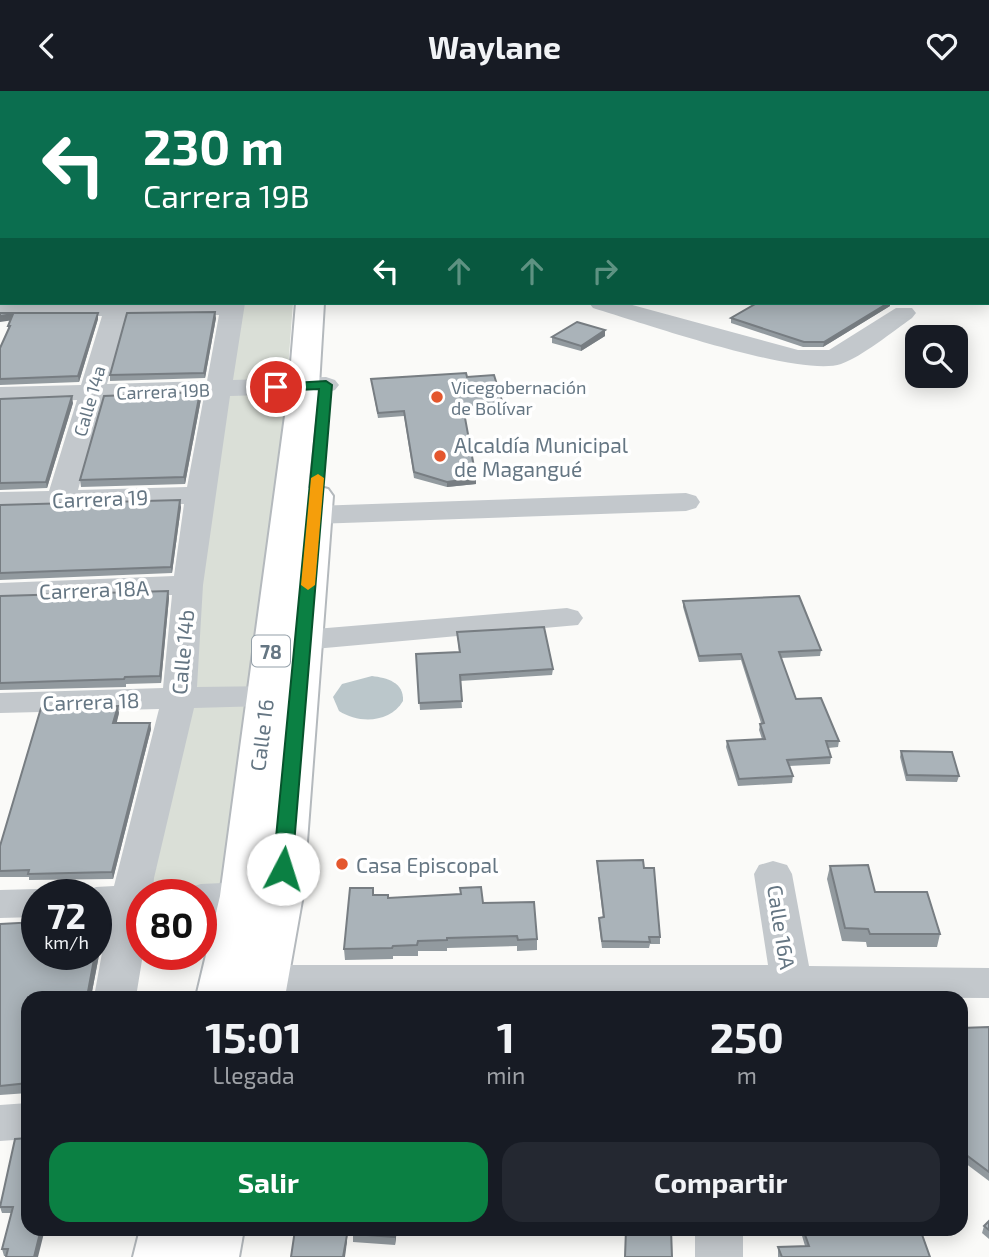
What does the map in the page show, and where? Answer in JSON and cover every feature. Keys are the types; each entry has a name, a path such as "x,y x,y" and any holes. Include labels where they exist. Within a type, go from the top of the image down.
{"highway":[{"name":"Calle 16","path":"263,989 280,895 314,515 315,386 310,305"},
{"name":"Calle 16","path":"221,991 243,896 266,696 315,386 332,305"},
{"path":"161,1257 166,1236"},
{"path":"211,1257 215,1236"}],"street":[{"path":"1,306 233,305"},
{"name":"Calle 14b","path":"115,991 123,900 179,698 188,586 200,495 233,305"},
{"path":"608,305 798,358 834,358 904,313"},
{"name":"Calle 14a","path":"61,499 117,306"},
{"name":"Carrera 19B","path":"0,395 315,386"},
{"name":"Carrera 19","path":"0,501 200,495"},
{"path":"314,515 686,502"},
{"name":"Carrera 18A","path":"0,592 188,586"},
{"path":"303,640 567,618"},
{"name":"Carrera 18","path":"3,712 179,698 266,696"},
{"name":"Calle 16A","path":"773,874 791,981"},
{"path":"217,897 280,895"},
{"path":"0,904 21,903"},
{"path":"263,989 718,989 791,981 989,983"},
{"path":"0,1123 21,1122"},
{"path":"719,1236 719,1257"}],"shaded area":[{"path":"240,305 293,305 287,382 232,383"},
{"path":"288,390 261,693 233,887 217,888 217,879 147,879 226,393"},
{"path":"372,676 398,685 403,701 397,708 390,714 374,719 356,718 339,711 333,697 342,684"}],"building":[{"path":"754,305 885,305 824,342 804,342 731,318"},
{"path":"215,312 204,373 110,375 127,313"},
{"path":"0,313 98,313 78,376 0,379 0,348 13,314 0,316"},
{"path":"577,322 605,330 581,346 552,337"},
{"path":"466,373 467,377 494,375 503,404 463,407 476,478 447,482 414,472 404,411 378,413 371,379"},
{"path":"200,392 184,477 80,480 104,396"},
{"path":"72,396 46,482 0,483 0,399"},
{"path":"180,500 171,567 0,573 0,505"},
{"path":"168,591 160,676 0,683 0,596"},
{"path":"799,596 821,650 779,652 796,699 821,698 839,741 826,741 831,757 787,760 793,776 739,779 727,741 765,739 760,724 764,723 741,654 699,656 683,601"},
{"path":"544,627 553,669 460,675 462,701 419,703 416,654 460,652 457,632"},
{"path":"118,706 113,723 150,723 112,872 28,874 29,870 0,871 0,846 41,708"},
{"path":"901,751 952,752 959,776 907,775"},
{"path":"643,860 644,868 654,868 660,937 649,937 650,942 602,941 599,918 604,917 597,861"},
{"path":"868,865 875,892 927,892 940,934 870,934 868,929 845,928 830,866"},
{"path":"481,887 483,903 534,902 537,939 518,940 517,936 447,938 418,941 417,945 392,948 344,949 350,888 373,888 373,895 388,895 388,898 461,894 460,888"},
{"path":"21,923 21,970 92,970 88,991 21,991 21,1084 0,1086 0,924"},
{"path":"989,1027 989,1172 968,1156 968,1028"},
{"path":"15,1139 21,1139 21,1236 39,1236 34,1257 6,1257 8,1249 2,1249 13,1207 0,1207"},
{"path":"294,1236 347,1236 343,1257 291,1257"},
{"path":"626,1236 671,1236 672,1257 625,1257"},
{"path":"805,1236 922,1236 930,1257 782,1257 778,1247 809,1246"}],"slow traffic":[{"path":"308,585 318,478"}],"place":[{"name":"Vicegobernación de Bolívar","path":"437,397"},
{"name":"Alcaldía Municipal de Magangué","path":"440,456"},
{"name":"Casa Episcopal","path":"342,864"}],"route":[{"path":"276,387 326,385 283,869"}]}
